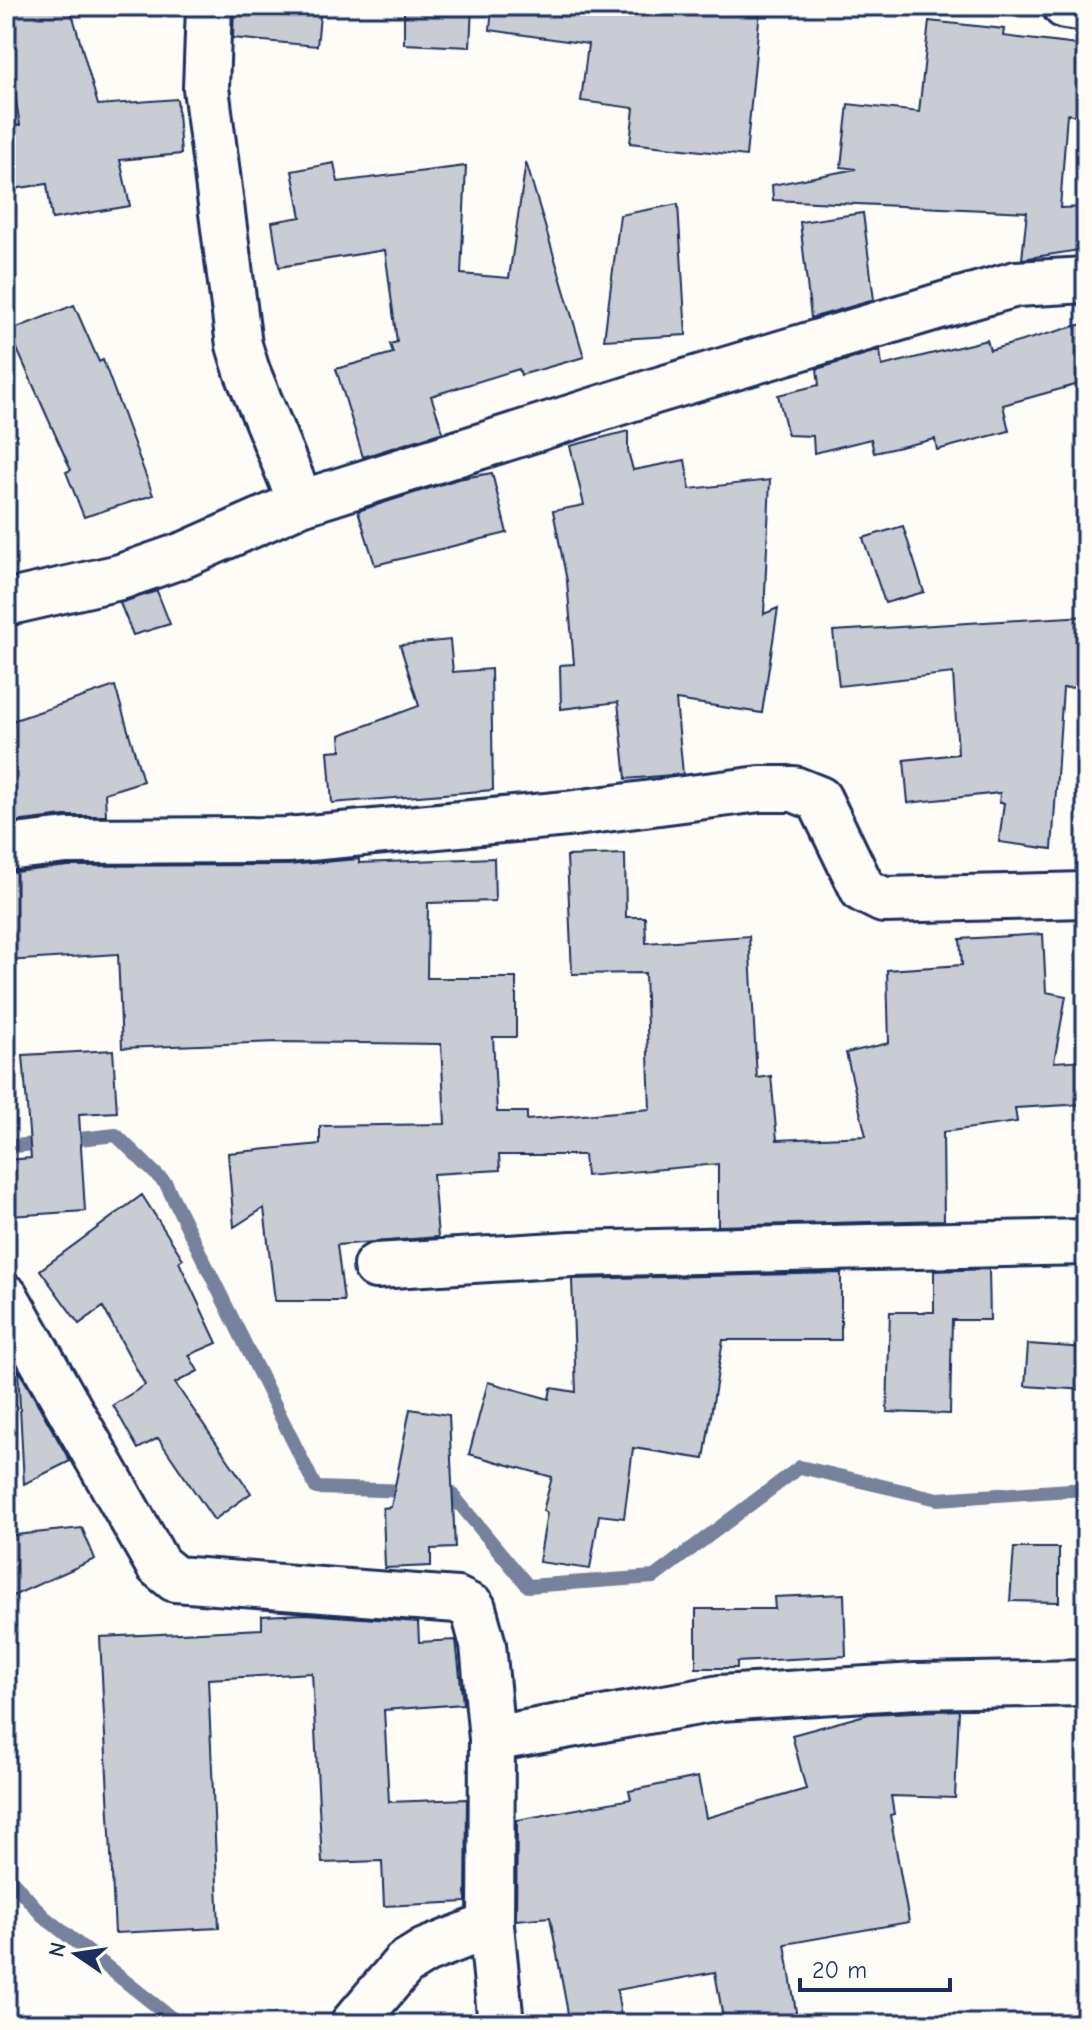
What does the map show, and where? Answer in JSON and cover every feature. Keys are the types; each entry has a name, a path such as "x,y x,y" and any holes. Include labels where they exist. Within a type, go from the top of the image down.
{"street":[{"path":"209,6 208,117 239,345 301,503"},
{"path":"1065,6 1086,9"},
{"path":"6,603 120,577 186,554 301,503 655,391 1004,287 1086,280"},
{"path":"6,848 67,841 288,840 567,814 760,789 794,789 819,799 863,890 883,900 1086,895"},
{"path":"376,1266 572,1254 1086,1242"},
{"path":"6,1297 158,1565 175,1579 457,1600 473,1608 483,1645 492,1739 491,1925 501,2024"},
{"path":"492,1739 720,1698 916,1686 1086,1683"},
{"path":"353,2024 404,1964 425,1951 491,1925"}],"building":[{"path":"6,6 70,6 98,105 177,99 181,154 120,160 130,206 52,219 47,184 6,190 6,127 20,125 6,43"},
{"path":"234,6 321,6 317,46 233,38"},
{"path":"404,6 472,6 470,47 404,44"},
{"path":"492,6 734,6 760,10 746,156 630,143 634,108 581,101 588,44 490,30"},
{"path":"929,21 1004,29 1003,36 1086,46 1086,117 1067,114 1060,208 1086,207 1086,249 1022,259 1027,212 773,200 772,185 856,169 841,167 848,104 919,112"},
{"path":"526,162 584,357 521,375 519,369 431,396 443,432 363,457 336,369 393,353 390,344 397,342 385,250 279,267 272,222 301,217 292,171 334,163 338,182 466,166 461,274 509,278"},
{"path":"678,204 686,335 604,340 620,215"},
{"path":"863,213 874,300 811,318 800,222"},
{"path":"74,305 99,362 103,360 153,495 84,517 66,472 71,470 9,331"},
{"path":"1086,323 1086,382 1003,405 1009,431 937,450 935,439 874,453 871,439 814,453 813,436 788,435 778,395 819,385 817,369 880,350 882,366 987,340 990,350"},
{"path":"628,431 628,451 633,470 685,460 690,489 770,480 764,614 778,608 762,713 676,700 683,774 626,779 618,702 561,709 560,665 574,664 567,581 553,511 584,505 570,446"},
{"path":"492,473 507,533 375,565 358,511 458,479"},
{"path":"903,526 924,592 885,603 863,538"},
{"path":"157,591 170,624 133,635 120,603"},
{"path":"1086,616 1086,687 1063,688 1052,849 999,842 1004,803 999,803 1000,793 908,803 904,760 958,754 953,673 839,686 833,631"},
{"path":"450,640 453,672 491,669 493,790 332,803 328,751 341,750 340,735 419,706 400,645"},
{"path":"115,686 143,781 105,793 106,816 64,816 6,823 6,723"},
{"path":"625,854 626,917 645,917 646,943 749,936 757,1078 771,1076 777,1140 866,1136 846,1053 889,1043 887,970 962,965 960,939 1043,934 1046,992 1066,996 1054,1062 1086,1060 1086,1104 1015,1108 1017,1122 943,1132 944,1220 718,1226 718,1164 586,1176 584,1155 499,1155 500,1170 433,1174 438,1237 337,1245 344,1301 275,1301 264,1208 234,1227 228,1153 320,1144 320,1126 445,1124 441,1044 278,1042 122,1048 118,954 6,961 6,873 68,866 288,865 359,859 359,863 494,858 495,901 428,903 427,978 516,978 516,1037 493,1037 497,1112 527,1112 527,1120 650,1109 645,973 572,974 567,856"},
{"path":"113,1050 117,1112 79,1114 85,1211 10,1216 7,1160 31,1158 23,1055"},
{"path":"142,1195 183,1259 179,1262 217,1343 189,1355 198,1371 175,1383 251,1493 214,1520 158,1438 138,1449 113,1405 145,1385 103,1307 79,1324 40,1270"},
{"path":"989,1269 990,1320 952,1320 950,1414 887,1412 890,1312 934,1312 934,1271"},
{"path":"841,1273 841,1340 723,1340 704,1459 633,1448 624,1518 599,1515 590,1569 539,1562 547,1513 543,1511 552,1477 469,1454 488,1382 549,1399 551,1388 576,1392 572,1279"},
{"path":"1028,1344 1086,1348 1086,1390 1025,1386"},
{"path":"18,1369 70,1461 24,1484"},
{"path":"410,1409 449,1415 455,1548 431,1549 431,1566 385,1568 383,1508 391,1507"},
{"path":"82,1528 95,1559 6,1599 6,1536"},
{"path":"1014,1548 1059,1548 1059,1602 1010,1601"},
{"path":"844,1594 846,1656 737,1662 737,1668 696,1668 696,1609 775,1609 774,1597"},
{"path":"305,1614 418,1622 419,1642 456,1640 463,1704 384,1710 389,1802 467,1799 466,1902 384,1906 382,1861 322,1863 312,1673 208,1679 219,1928 115,1933 100,1637 262,1629 262,1616"},
{"path":"959,1710 955,1798 891,1796 894,1814 890,1815 909,1922 785,1944 798,2024 724,2024 715,1972 617,1990 622,2024 570,2024 550,1917 516,1920 517,1820 631,1799 629,1791 698,1777 706,1818 806,1789 792,1735 869,1714"}],"waterway":[{"path":"6,1147 116,1135 166,1184 316,1488 411,1491"},
{"path":"436,1491 450,1492 528,1586 654,1577 800,1467 938,1499 1086,1489"},
{"path":"6,1874 43,1916 179,2024"}]}
